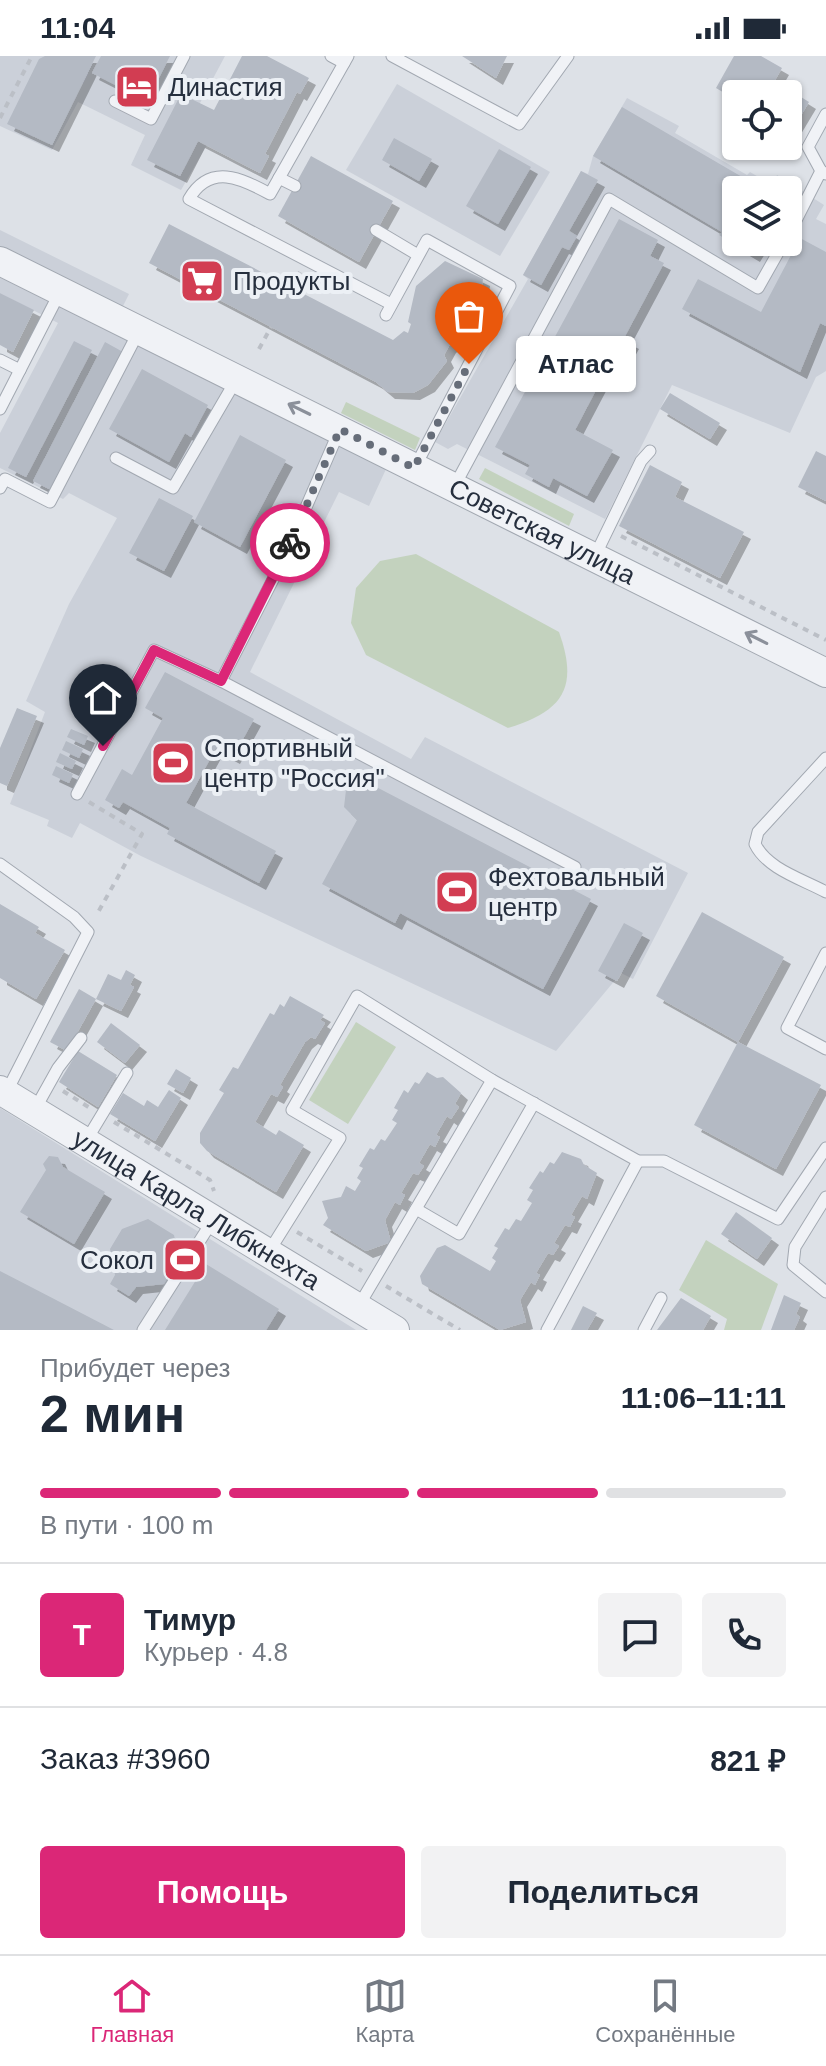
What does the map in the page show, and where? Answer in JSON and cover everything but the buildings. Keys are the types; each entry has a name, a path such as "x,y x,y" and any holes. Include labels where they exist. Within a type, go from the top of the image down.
{"street":[{"name":"Советская улица","path":"0,261 826,673"},
{"name":"улица Карла Либкнехта","path":"3,1092 85,1142 214,1207 268,1253 395,1330"}],"lane":[{"path":"115,101 151,119 184,56"},
{"path":"331,56 346,59 270,194 235,176 205,180 189,199 389,310 427,240 510,286 414,468"},
{"path":"392,56 519,124 568,56"},
{"path":"802,210 823,172 808,147 826,114"},
{"path":"279,178 295,186"},
{"path":"454,488 609,199 758,288 776,256"},
{"path":"376,230 418,255"},
{"path":"0,409 61,291"},
{"path":"0,488 5,479 50,502 139,330"},
{"path":"0,360 20,370"},
{"path":"116,458 173,488 237,379"},
{"path":"221,681 284,558 340,429"},
{"path":"595,557 641,461 650,451"},
{"path":"77,794 154,650 221,681 575,867"},
{"path":"826,758 758,832 755,844 760,854 773,865 826,892"},
{"path":"0,864 74,917 88,932 3,1092"},
{"path":"826,953 787,1028 826,1049"},
{"path":"268,1253 340,1138 292,1110 357,996 492,1080 638,1161 664,1161 778,1219 826,1148"},
{"path":"34,1111 49,1083 81,1038"},
{"path":"85,1142 127,1073"},
{"path":"358,1307 492,1080"},
{"path":"416,1209 459,1234 534,1103"},
{"path":"547,1330 638,1161"},
{"path":"826,1197 795,1247 793,1265 826,1292"},
{"path":"143,1330 214,1207"},
{"path":"644,1330 661,1298"}],"path":[{"path":"0,118 32,56"},
{"path":"292,288 302,268"},
{"path":"259,349 271,327"},
{"path":"608,529 826,640"},
{"path":"77,794 142,834 88,932"},
{"path":"49,1083 210,1180 214,1207"}],"shaded area":[{"path":"0,56 225,56 200,103 198,141 207,145 181,190 131,165 145,135 78,102 52,150 0,126"},
{"path":"397,84 550,172 500,256 346,170"},
{"path":"627,98 679,126 675,133 747,175 750,172 757,176 722,176 722,256 802,256 802,191 824,205 816,219 826,224 826,371 816,377 790,433 672,385 605,519 457,444 448,449 435,442 528,279 523,275 581,171 588,174 593,156"},
{"path":"0,230 129,294 113,326 387,467 369,506 339,492 250,672 411,759 425,737 688,873 633,979 621,973 556,1051 141,856 80,823 72,838 47,826 49,820 10,804 45,712 26,701 69,604 117,518 69,493 63,499 0,468 0,433 58,323 0,293"},
{"path":"0,1108 356,1330 0,1330"}],"green space":[{"path":"346,402 420,438 415,450 341,413"},
{"path":"485,468 574,514 569,526 479,479"},
{"path":"416,554 559,632 565,652 566,683 554,705 542,714 508,728 366,655 351,623 356,588 380,561"},
{"path":"356,1022 396,1047 348,1124 309,1100"},
{"path":"706,1240 778,1284 761,1330 724,1330 727,1319 679,1290"}],"way so far":[{"path":"290,543 340,429 414,468 469,364"}],"place":[{"name":"Династия","path":"137,87"},
{"name":"Продукты","path":"202,281"},
{"name":"Атлас","path":"469,364"},
{"name":"Спортивный центр \"Россия\"","path":"173,763"},
{"name":"Фехтовальный центр","path":"457,892"},
{"name":"Сокол","path":"185,1260"}],"route":[{"path":"103,746 154,650 221,681 290,543"}]}
